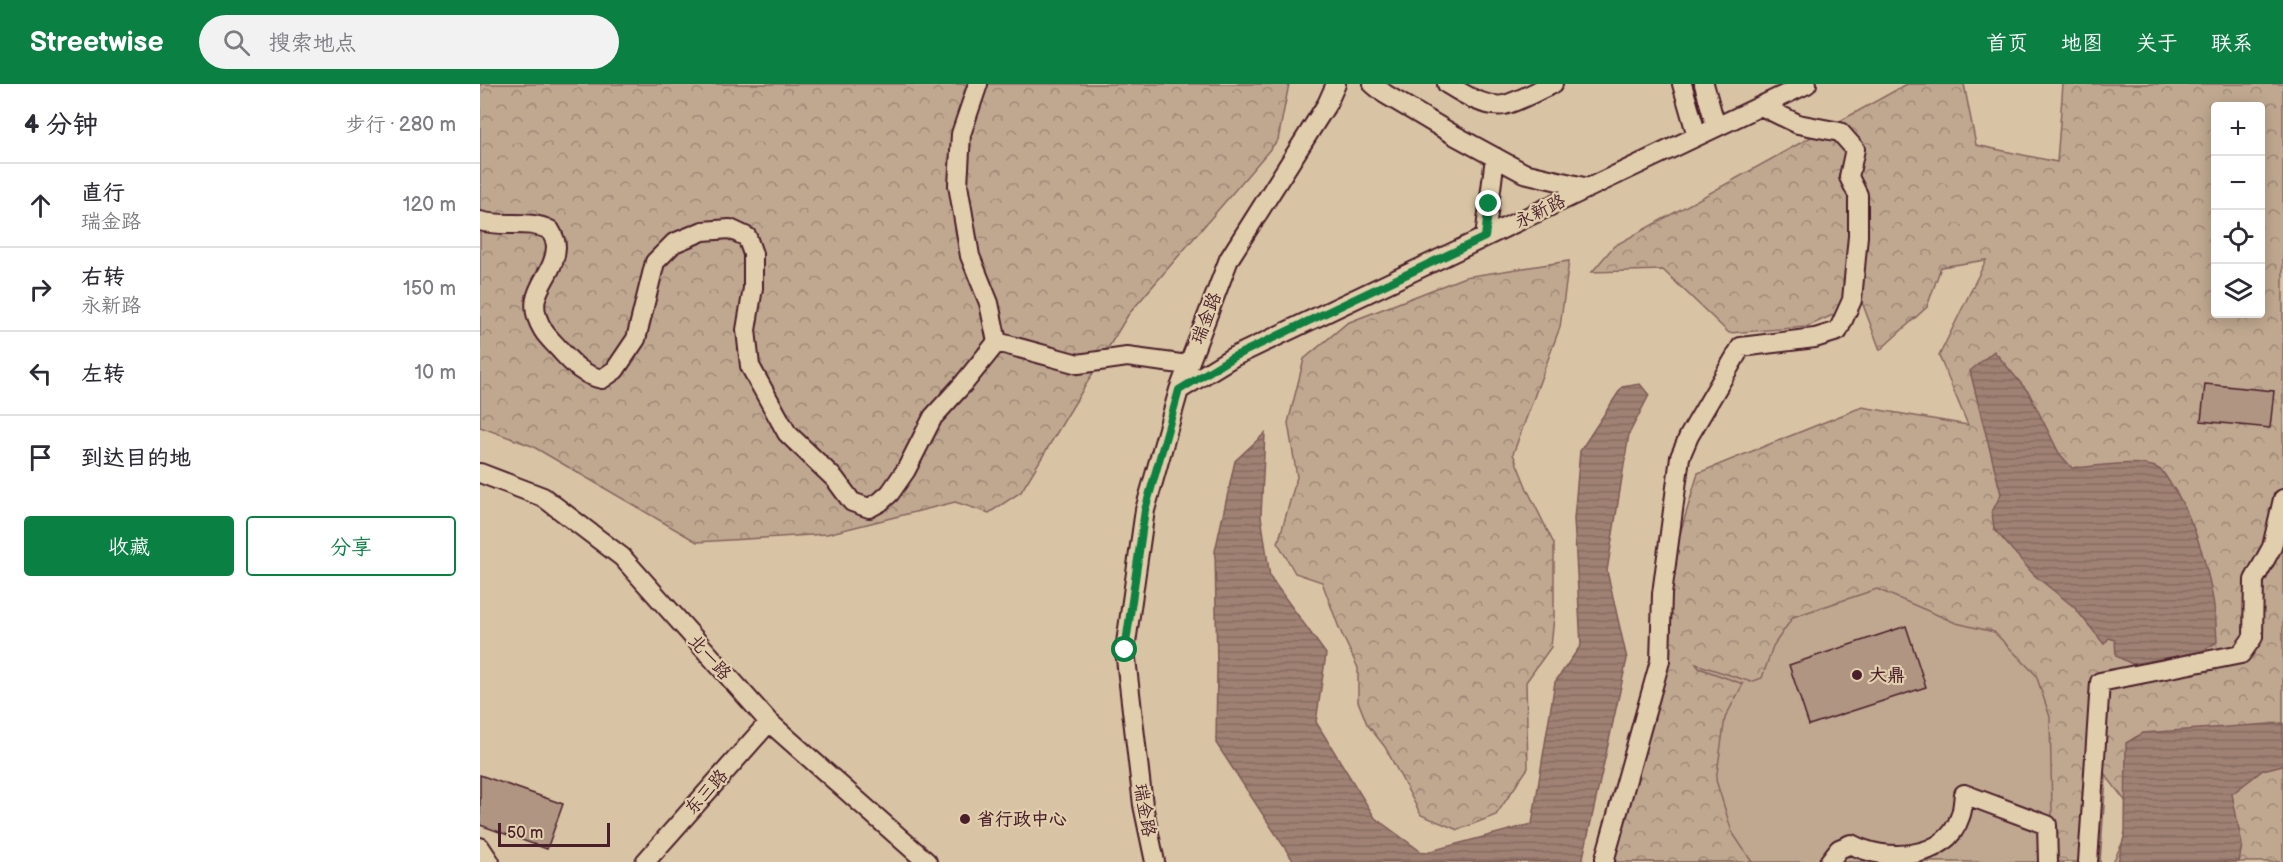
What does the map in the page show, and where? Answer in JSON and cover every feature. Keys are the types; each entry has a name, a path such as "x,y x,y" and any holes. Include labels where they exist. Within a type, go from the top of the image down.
{"street":[{"path":"978,84 961,134 958,185 970,256 989,303 997,342"},
{"name":"瑞金路","path":"1155,862 1143,805 1125,650 1145,510 1179,390 1229,259 1327,104 1336,84"},
{"path":"1373,84 1385,94 1444,129 1524,173 1588,188"},
{"path":"1447,84 1490,105 1505,105 1553,84"},
{"path":"1682,84 1697,136"},
{"path":"1704,84 1716,127"},
{"name":"永新路","path":"1179,390 1233,357 1807,84"},
{"path":"1605,862 1660,662 1662,594 1674,497 1680,457 1689,436 1741,346 1815,338 1838,331 1852,300 1858,236 1858,195 1849,177 1855,149 1840,132 1798,124 1761,106"},
{"path":"1485,237 1495,157"},
{"path":"480,221 492,225 538,224 550,230 556,244 554,259 536,294 536,310 543,330 576,367 589,376 602,379 615,370 636,339 655,262 674,243 703,231 730,229 747,237 753,254 753,288 746,330 750,366 787,433 835,479 852,502 869,508 890,493 906,470 933,417 997,342"},
{"path":"997,342 1078,364 1127,357 1188,365"},
{"name":"北一路","path":"480,473 543,497 622,557 769,722 927,862"},
{"path":"2088,862 2100,682 2241,654 2253,637 2254,580 2272,548 2283,499"},
{"name":"东三路","path":"645,862 769,722"},
{"path":"1829,862 1839,849 1851,844 1865,852 1892,856 1923,852 1946,840 1960,818 1964,794 2047,825 2048,862"},
{"path":"480,847 490,862"}],"green space":[{"path":"480,84 1289,84 1278,140 1128,315 1021,492 989,513 955,502 827,534 697,542 532,446 480,427"},
{"path":"1907,84 1964,84 1976,145 2057,162 2063,84 2283,84 2283,862 2113,862 2136,815 2098,765 2090,704 2082,862 2053,862 2050,717 2036,675 1994,632 1956,623 1877,589 1793,617 1773,646 1762,678 1751,682 1696,664 1699,668 1743,684 1725,718 1716,780 1732,832 1752,862 1611,862 1658,685 1679,537 1698,473 1862,407 1968,425 1939,356 1986,260 1941,267 1927,307 1880,350 1862,302 1806,327 1729,333 1663,270 1592,272 1614,246"},
{"path":"1569,261 1560,327 1513,454 1554,544 1554,617 1551,647 1526,682 1528,768 1496,815 1458,830 1421,815 1385,747 1367,724 1358,701 1358,668 1339,628 1322,582 1295,573 1278,543 1297,477 1288,423 1304,359 1347,323 1465,277"},
{"path":"1716,487 2113,677 2100,862 1615,862"}],"shaded area":[{"path":"1994,351 2029,393 2059,453 2072,468 2141,464 2159,469 2164,474 2181,501 2198,539 2213,602 2217,642 2201,652 2132,664 2116,656 2115,640 2109,638 2104,644 2074,607 2034,575 1994,529 1992,512 2001,494 1970,371"},
{"path":"1640,384 1649,395 1629,434 1607,571 1627,659 1582,862 1294,862 1216,743 1215,551 1235,461 1265,433 1261,516 1270,577 1326,654 1316,722 1375,818 1423,853 1532,824 1555,682 1581,645 1574,519 1580,451 1622,387"},
{"path":"2283,723 2283,765 2263,770 2232,794 2242,845 2239,862 2118,862 2125,832 2126,743 2143,733"}],"building":[{"path":"2205,384 2274,391 2270,428 2201,421"},
{"path":"1906,626 1926,687 1809,725 1789,665"},
{"path":"480,775 563,804 547,849 480,825"}],"place":[{"name":"大鼎","path":"1857,675"},
{"name":"省行政中心","path":"965,819"}],"route":[{"path":"1125,650 1145,510 1179,390 1233,357 1485,237 1489,204"}]}
